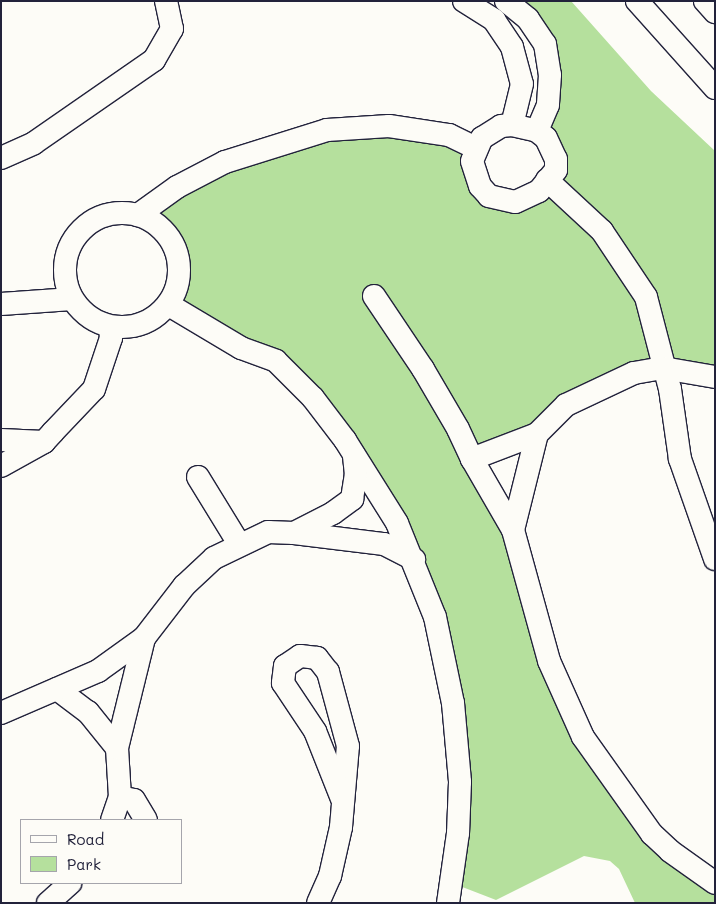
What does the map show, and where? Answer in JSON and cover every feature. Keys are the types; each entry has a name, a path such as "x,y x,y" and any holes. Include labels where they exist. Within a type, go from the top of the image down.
{"street":[{"path":"1,158 34,143 154,60 172,29 166,1"},
{"path":"464,1 494,20 512,47 522,84 512,125"},
{"path":"506,1 528,19 545,44 550,75 548,105 537,131"},
{"path":"637,1 715,88"},
{"path":"705,1 715,12"},
{"path":"512,125 537,131 550,143 556,159 556,170 528,199 502,202 480,186 472,161 476,148 490,131 512,125"},
{"path":"138,215 177,187 225,162 327,130 389,126 449,135 476,148"},
{"path":"547,180 602,231 642,291 654,322 663,368 670,389 680,459 715,559"},
{"path":"120,213 138,215 168,235 177,252 180,270 168,305 136,326 110,327 95,321 70,294 67,254 87,225 120,213"},
{"path":"1,294 70,294"},
{"path":"1,304 70,294"},
{"path":"374,296 423,369 513,530 550,660 583,738 652,834 670,851 715,884"},
{"path":"168,305 240,348 276,361 313,398 353,452 397,523 414,559 435,617 453,703 460,782 458,833 448,903"},
{"path":"1,466 44,442 94,389 111,338 110,327"},
{"path":"472,459 537,434 566,405 598,386 634,373 663,368 715,377"},
{"path":"513,530 537,434"},
{"path":"1,440 44,442"},
{"path":"294,533 352,499 356,475 353,452"},
{"path":"198,477 238,544"},
{"path":"1,713 98,671 144,638 184,586 214,558 238,544 268,532 294,533 384,544 414,559"},
{"path":"112,819 120,797 117,748 144,638"},
{"path":"318,903 330,876 341,826 342,799 348,775 348,746 328,672 317,658 300,656 285,666 283,683 315,731 342,799"},
{"path":"57,689 88,712 117,748"},
{"path":"120,797 134,800 145,819"},
{"path":"48,903 69,884"}],"green space":[{"path":"506,1 571,1 651,91 715,151 715,377 669,369 660,324 553,181 546,138 545,44"},
{"path":"449,135 502,201 547,180 630,271 663,368 472,459 600,763 715,883 715,903 635,903 619,869 610,861 584,856 496,900 452,883 460,782 420,572 313,398 169,305 180,270 177,252 168,235 139,215 290,139"}]}
